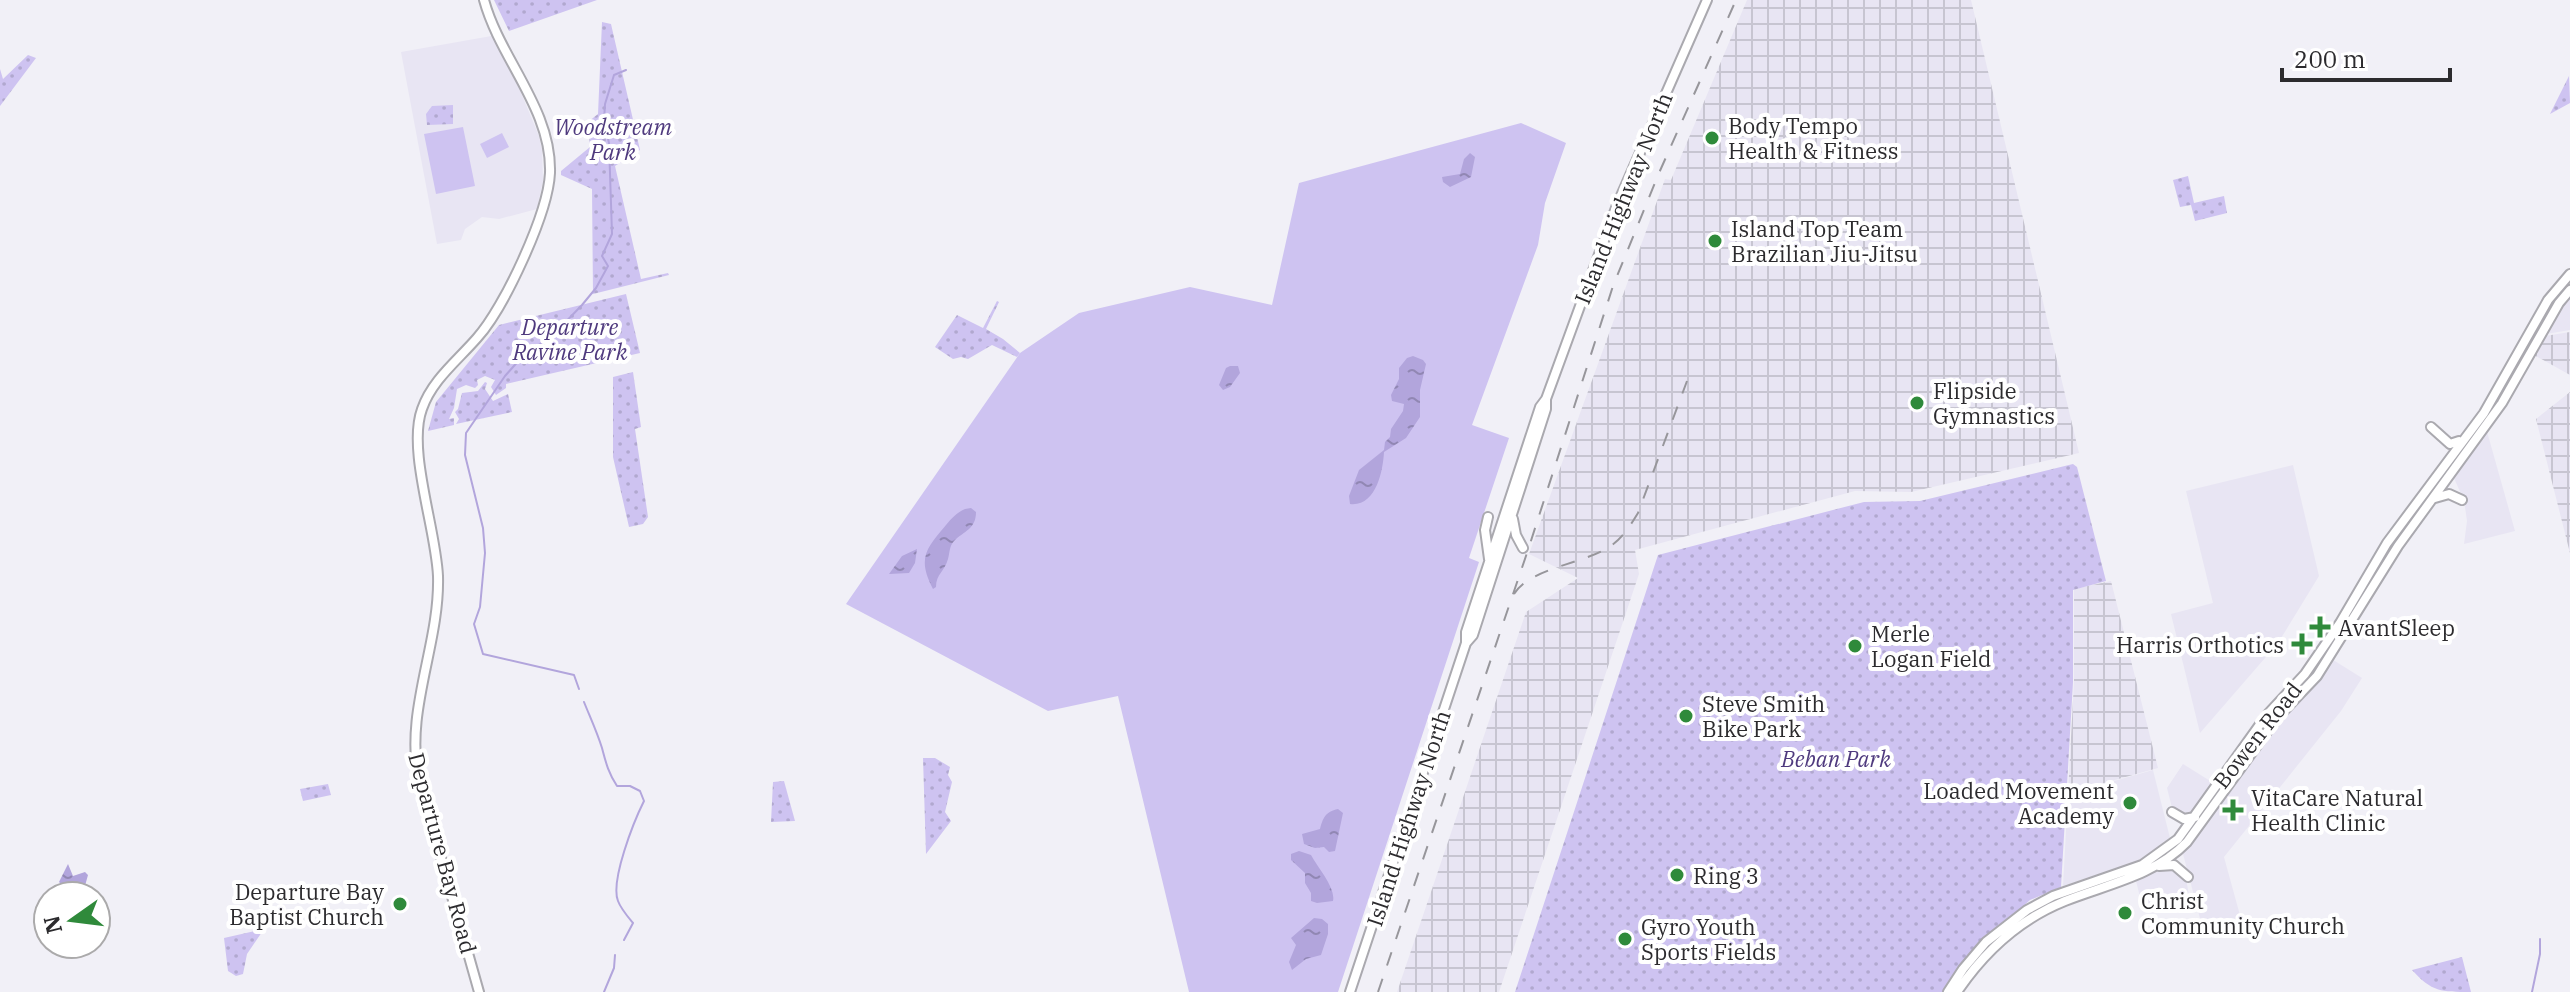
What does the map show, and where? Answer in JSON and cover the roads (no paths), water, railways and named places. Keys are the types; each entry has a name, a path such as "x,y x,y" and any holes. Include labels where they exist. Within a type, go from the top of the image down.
{"main road":[{"name":"Departure Bay Road","path":"479,992 419,780 413,748 437,614 438,588 435,544 418,448 418,423 433,386 479,336 502,300 540,217 550,173 546,136 489,18 484,0"},
{"name":"Island Highway North","path":"1350,992 1466,643 1466,632 1540,407 1546,399 1617,205 1707,0"},
{"name":"Bowen Road","path":"1948,992 1974,955 2013,919 2051,897 2133,868 2153,858 2178,839 2266,716 2305,674 2395,532 2484,413 2548,300 2570,274"},
{"name":"Bowen Road","path":"1957,992 1995,946 2026,922 2063,902 2154,868 2187,842 2277,718 2317,676 2398,546 2502,403 2559,303 2570,290"},
{"name":"Island Highway North","path":"1466,643 1473,635 1546,409 1546,399"},
{"path":"2431,427 2450,444 2463,439"},
{"path":"2428,504 2435,497 2449,494 2462,500"},
{"path":"1513,512 1514,528 1523,548"},
{"path":"1488,517 1485,530 1489,561"},
{"path":"2172,812 2184,819 2195,817"},
{"path":"2154,868 2174,865 2188,877"}],"water":[{"path":"1470,153 1475,157 1471,177 1450,187 1443,182 1442,177 1460,174 1464,159"},
{"path":"1413,356 1426,364 1420,390 1420,417 1406,438 1384,452 1380,478 1372,494 1366,500 1350,504 1349,496 1359,470 1384,450 1391,429 1403,411 1404,404 1392,401 1391,395 1399,379 1399,368"},
{"path":"1238,366 1240,373 1230,387 1223,390 1219,385 1226,368"},
{"path":"971,508 976,512 974,522 952,543 947,563 933,589 925,569 926,554 948,522"},
{"path":"917,549 915,563 909,573 889,574 902,556"},
{"path":"1338,809 1343,813 1335,851 1304,844 1302,834 1320,829 1325,816"},
{"path":"1299,851 1311,855 1329,884 1333,901 1311,901 1305,873 1291,860 1291,854"},
{"path":"68,864 73,876 85,872 88,875 87,880 60,880"},
{"path":"1314,918 1328,924 1321,955 1306,959 1292,970 1289,962 1296,945 1291,938"}],"waterway":[{"path":"579,689 574,675 483,654 474,624 480,607 485,553 483,528 465,455 466,433 505,376 582,305 608,266 602,256 612,234 605,104 614,75 626,70"},
{"path":"584,702 617,786 630,786 640,791 644,801 629,836 617,880 618,901 633,923 624,940"},
{"path":"2532,992 2540,939"},
{"path":"604,992 614,968 615,955"}],"railway":[{"path":"1378,992 1528,550 1613,286 1736,0"},
{"path":"1514,594 1522,585 1544,572 1609,547 1625,532 1638,513 1687,381"}],"place":[{"name":"Body Tempo Health & Fitness","path":"1712,138"},
{"name":"Island Top Team Brazilian Jiu-Jitsu","path":"1715,241"},
{"name":"Flipside Gymnastics","path":"1917,403"},
{"name":"AvantSleep","path":"2320,627"},
{"name":"Harris Orthotics","path":"2302,644"},
{"name":"Merle Logan Field","path":"1855,646"},
{"name":"Steve Smith Bike Park","path":"1686,716"},
{"name":"Loaded Movement Academy","path":"2130,803"},
{"name":"VitaCare Natural Health Clinic","path":"2233,810"},
{"name":"Ring 3","path":"1677,875"},
{"name":"Departure Bay Baptist Church","path":"400,904"},
{"name":"Christ Community Church","path":"2125,913"},
{"name":"Gyro Youth Sports Fields","path":"1625,939"}],"park label":[{"name":"Woodstream Park","path":"613,138"},
{"name":"Departure Ravine Park","path":"570,338"},
{"name":"Beban Park","path":"1836,758"}]}
